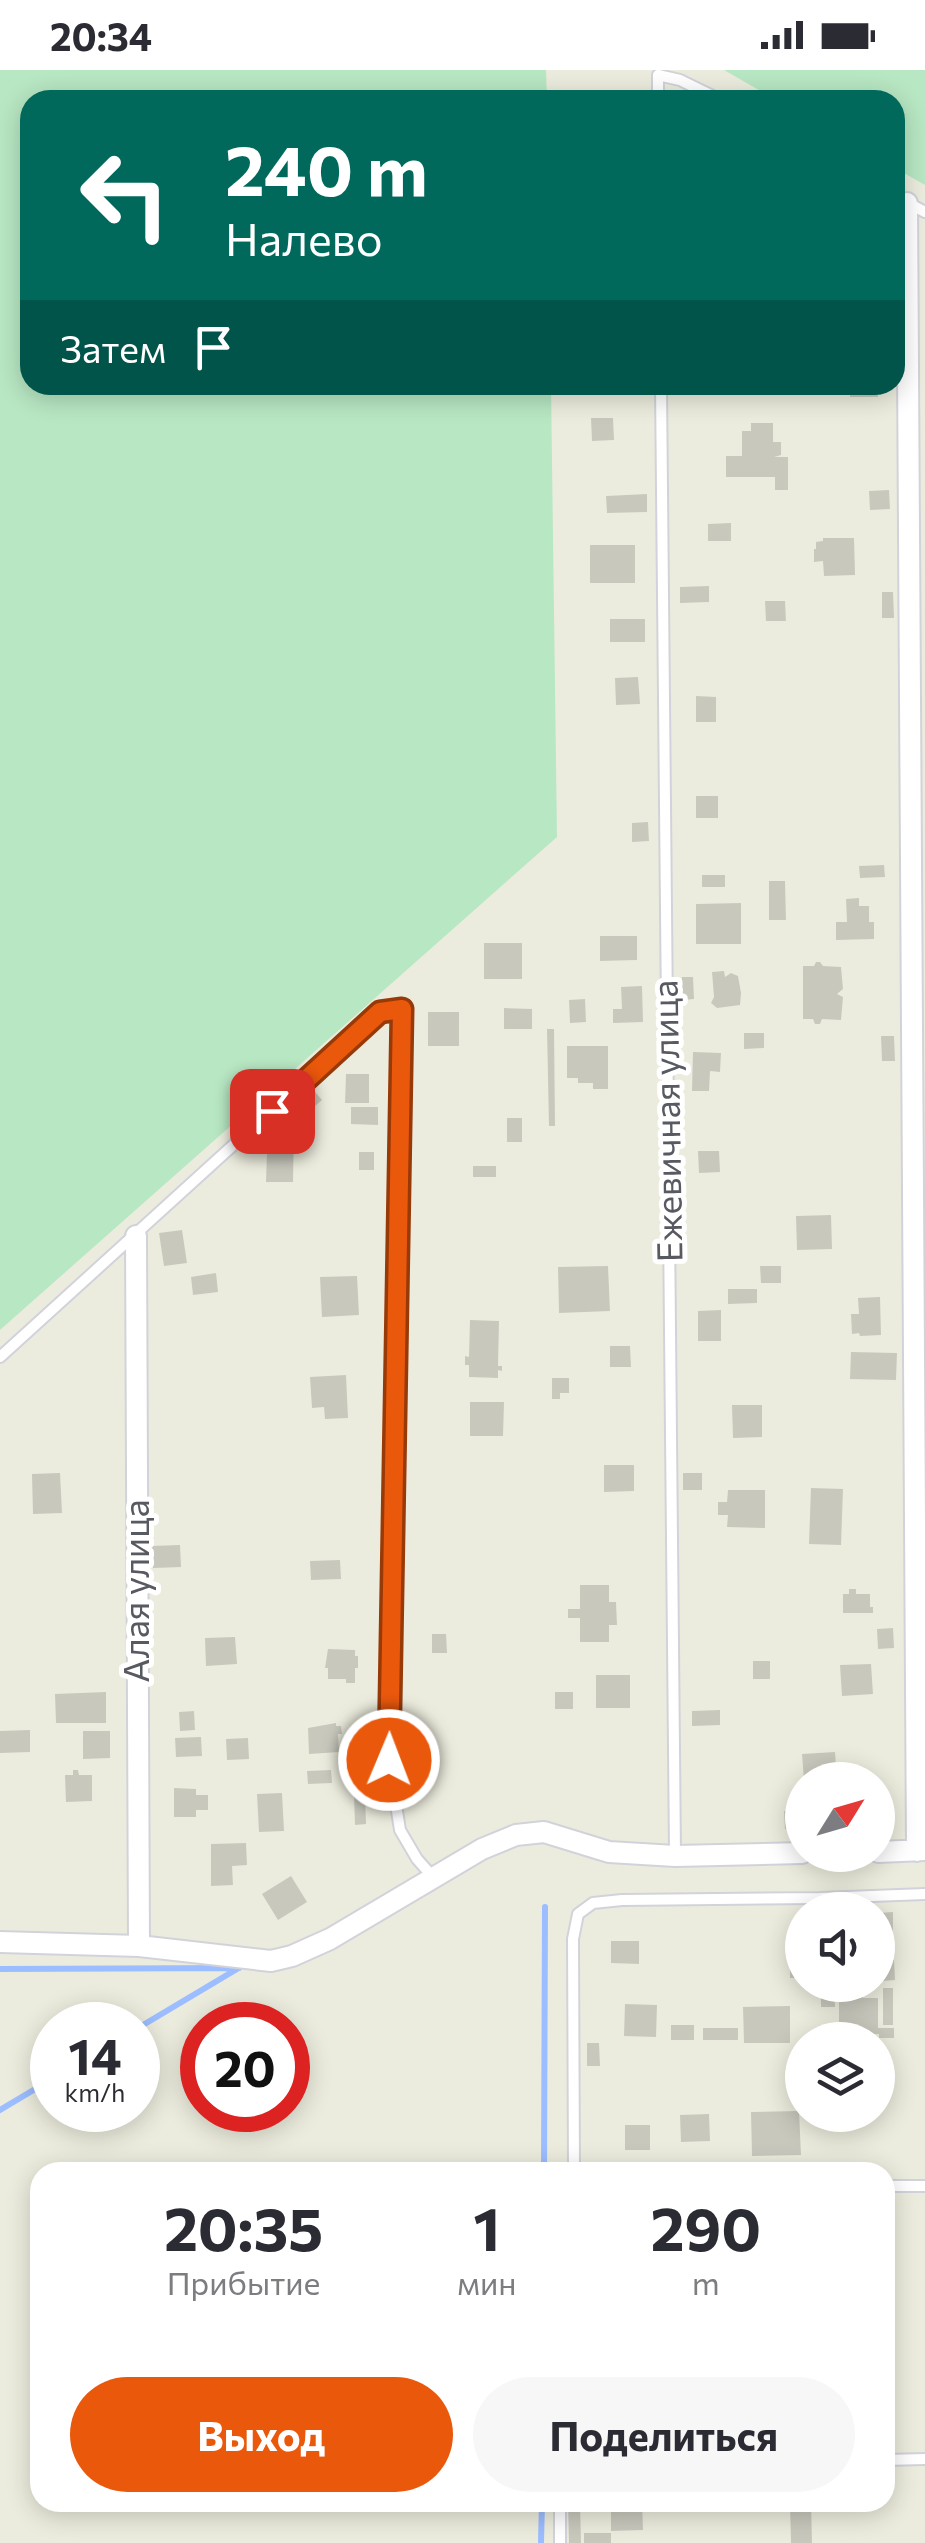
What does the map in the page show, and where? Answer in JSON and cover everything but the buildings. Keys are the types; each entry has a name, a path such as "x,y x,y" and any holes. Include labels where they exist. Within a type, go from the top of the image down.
{"street":[{"path":"895,1852 921,1851 909,204"},
{"name":"Алая улица","path":"136,1236 139,1946"},
{"path":"0,1942 139,1946 270,1961 330,1939 482,1849 516,1835 544,1832 609,1852 675,1856 785,1854"}],"lane":[{"path":"658,90 658,75 701,90"},
{"name":"Ежевичная улица","path":"661,395 675,1856"},
{"path":"0,1357 380,1012 402,1009 389,1760 400,1830 416,1859 434,1878"},
{"path":"574,2162 573,1938 578,1914 594,1903 622,1900 925,1894"},
{"path":"895,2186 925,2186"},
{"path":"895,2460 925,2459"},
{"path":"560,2512 560,2543"}],"green space":[{"path":"0,70 546,70 547,90 20,90 20,395 551,395 557,837 0,1330"},
{"path":"724,70 925,70 925,185 905,174 905,90 759,90"}],"waterway":[{"path":"544,2162 545,1907"},
{"path":"0,1969 239,1968"},
{"path":"160,2015 237,1969"},
{"path":"0,2110 30,2092"},
{"path":"541,2543 542,2512"}],"route":[{"path":"272,1111 380,1012 402,1009 389,1760"}]}
